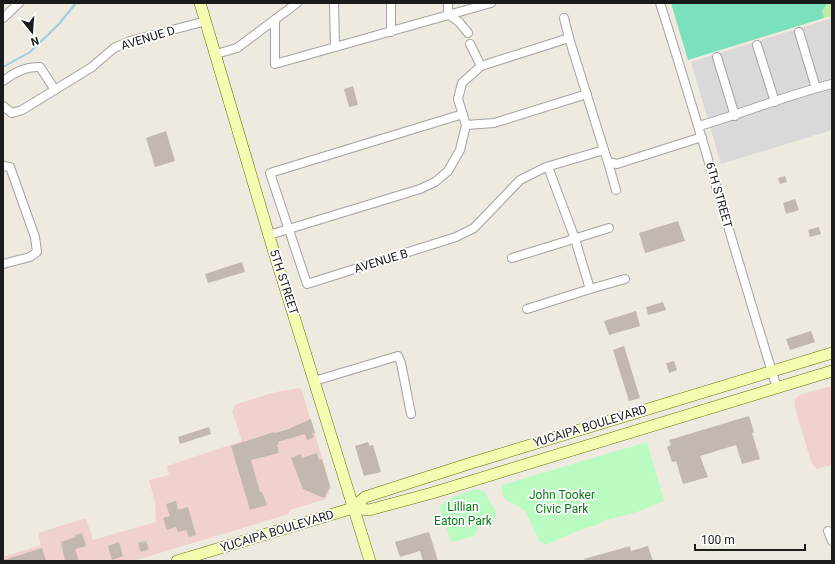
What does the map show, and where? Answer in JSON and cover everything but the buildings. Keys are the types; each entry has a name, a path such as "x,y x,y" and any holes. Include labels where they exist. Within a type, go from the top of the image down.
{"main road":[{"name":"5TH STREET","path":"200,3 269,235 370,561"},
{"name":"YUCAIPA BOULEVARD","path":"353,508 365,497 489,457 832,353"},
{"name":"YUCAIPA BOULEVARD","path":"177,561 353,508 369,510 432,493 832,371"}],"street":[{"path":"3,18 19,3"},
{"path":"216,54 237,48 297,3"},
{"path":"334,3 336,47"},
{"path":"391,3 391,32"},
{"path":"448,3 448,14 459,22 468,33"},
{"path":"275,20 275,64 491,3"},
{"name":"6TH STREET","path":"660,3 699,126 734,249 777,388"},
{"path":"564,18 616,190"},
{"name":"AVENUE D","path":"3,106 9,111 16,113 92,67 114,48 120,45 206,21"},
{"path":"799,32 816,88"},
{"path":"269,235 420,189 435,182 448,171 460,150 466,125 458,99 462,83 481,66 569,38"},
{"path":"470,44 481,66"},
{"path":"757,45 775,102"},
{"path":"717,57 735,116"},
{"path":"3,81 13,74 32,66 40,67 55,90"},
{"path":"699,126 735,116 816,88 832,84"},
{"path":"466,125 494,123 587,94"},
{"path":"288,230 270,172 463,114"},
{"path":"608,162 617,164 702,137"},
{"name":"AVENUE B","path":"288,230 307,284 456,238 474,228 520,180 548,167 604,150"},
{"path":"3,166 10,167 35,237 37,252 30,257 3,264"},
{"path":"548,167 575,238 590,290"},
{"path":"512,258 609,228"},
{"path":"527,309 625,280"},
{"path":"314,381 398,356 401,363 411,414"},
{"path":"828,531 832,541"}],"shaded area":[{"path":"832,18 832,130 721,164 691,62"},
{"path":"832,386 832,465 817,469 812,464 794,402 797,397 802,394"},
{"path":"301,388 331,488 326,499 290,510 289,514 133,561 3,561 3,557 41,545 38,533 86,518 93,540 156,522 155,502 149,480 169,475 167,466 242,441 232,411 236,404 276,392"}],"green space":[{"path":"671,3 828,3 822,11 824,18 688,60"},
{"path":"828,3 832,3 832,16 824,18 822,11"},
{"name":"John Tooker Civic Park","path":"647,442 664,501 634,513 602,521 599,524 577,531 546,545 539,541 526,512 506,500 503,496 502,485"},
{"name":"Lillian Eaton Park","path":"475,489 485,492 496,511 496,518 481,525 475,536 451,542 439,506 450,498"}],"waterway":[{"path":"3,67 30,52 59,24 76,3"}]}
